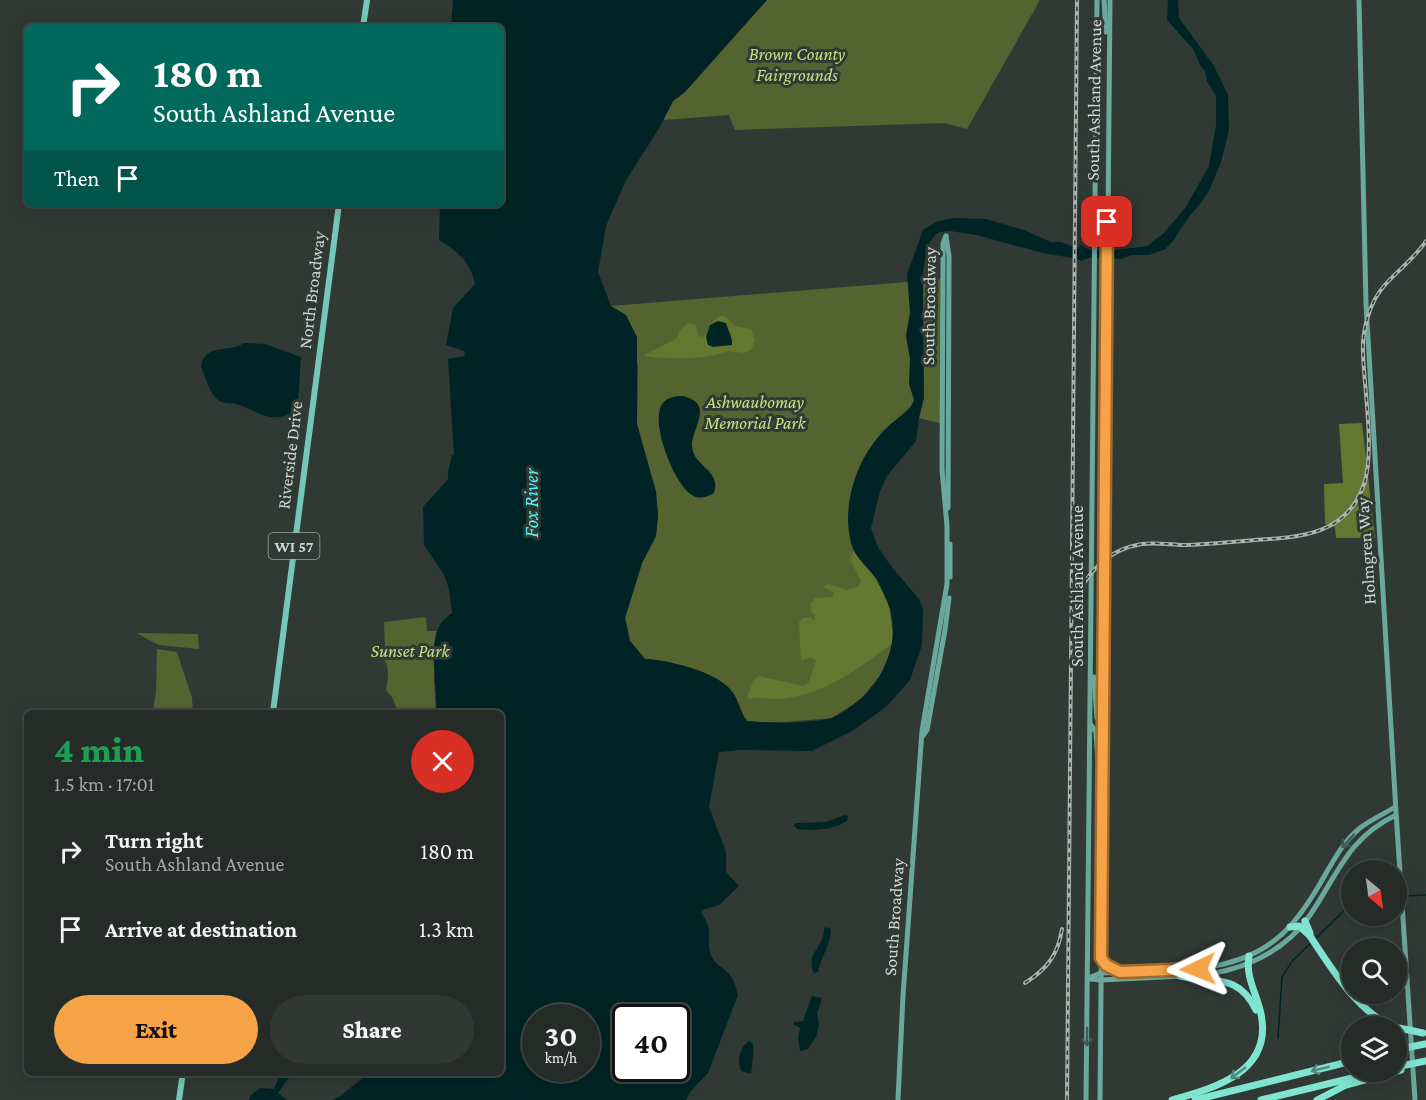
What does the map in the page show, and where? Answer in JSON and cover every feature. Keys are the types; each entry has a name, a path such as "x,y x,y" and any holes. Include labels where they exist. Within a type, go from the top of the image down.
{"highway":[{"path":"1290,927 1303,924 1363,1007 1374,1016"},
{"path":"1172,1100 1214,1087 1238,1075 1253,1060 1262,1034 1262,1016 1248,976 1249,956"},
{"path":"1180,976 1190,979 1218,979 1233,984 1250,998 1262,1023"},
{"path":"1407,1029 1425,1033"},
{"path":"1407,1047 1425,1044"},
{"path":"1407,1066 1424,1062"},
{"path":"1195,1100 1341,1064"},
{"path":"1265,1099 1341,1081"},
{"path":"1317,1100 1356,1082"}],"main road":[{"path":"363,24 367,0"},
{"name":"North Broadway","path":"315,380 339,207"},
{"name":"Riverside Drive","path":"273,710 315,380"},
{"path":"179,1100 182,1076"}],"street":[{"name":"South Ashland Avenue","path":"1086,1100 1096,0"},
{"path":"1104,0 1106,32 1109,39"},
{"name":"South Ashland Avenue","path":"1100,1100 1111,0"},
{"name":"Holmgren Way","path":"1359,0 1366,304 1395,807 1415,1100"},
{"name":"South Broadway","path":"898,1100 922,736 947,584 947,526 942,469 943,262 946,236 949,256 948,502 951,563 945,630 927,730 922,736"},
{"path":"1091,667 1094,675 1097,718 1103,724"},
{"path":"1090,724 1096,732 1102,797"},
{"path":"1101,977 1120,972 1198,969 1229,963 1249,956 1275,940 1300,916 1349,839 1360,828 1395,807"},
{"path":"1088,978 1214,974 1247,964 1277,948 1303,924 1347,853 1377,826 1396,815"},
{"path":"1101,958 1106,965 1120,972"}],"green space":[{"name":"Brown County Fairgrounds","path":"767,0 1040,0 967,129 944,123 735,130 729,115 663,120 673,101 685,92"},
{"name":"Ashwaubomay Memorial Park","path":"943,279 943,424 919,418 909,408 886,429 859,469 876,578 890,608 894,642 881,675 861,699 832,718 774,723 747,721 732,692 722,682 690,668 645,659 630,641 625,618 642,563 656,536 658,515 656,492 637,424 638,366 611,306"},
{"path":"720,316 725,316 735,326 751,329 755,340 751,350 744,353 726,351 699,357 643,356 676,339 681,329 688,323 695,324 699,336 703,337"},
{"path":"1362,423 1375,538 1336,538 1335,527 1325,524 1324,484 1343,483 1339,424"},
{"path":"854,550 876,578 889,607 894,642 857,669 817,690 783,699 747,699 753,681 759,676 803,686 809,683 816,660 810,658 801,660 799,622 803,618 810,617 814,621 815,615 812,614 810,605 815,598 833,597 834,593 823,587 829,584 847,590 858,587 861,581 850,559"},
{"name":"Sunset Park","path":"426,617 427,631 438,631 434,681 436,710 397,710 392,697 386,690 388,670 379,652 385,646 384,622"},
{"path":"136,633 198,634 199,649 159,645"},
{"path":"157,649 177,652 192,698 193,710 153,710"}],"water":[{"name":"Fox River","path":"453,0 767,0 685,92 673,101 660,127 626,180 606,226 598,272 611,306 626,315 637,337 637,424 656,492 658,515 656,536 642,563 625,618 630,641 645,659 690,667 722,682 732,692 747,721 804,722 826,719 848,708 872,686 882,672 892,642 893,626 890,609 883,592 876,579 858,558 850,540 849,506 855,479 866,454 882,432 908,410 914,400 909,384 910,359 906,336 910,312 907,274 923,230 938,221 955,218 986,219 1024,230 1051,242 1061,242 1077,248 1081,245 1089,250 1116,250 1147,246 1164,233 1186,207 1209,166 1216,125 1216,96 1193,49 1167,20 1168,0 1178,0 1179,18 1214,66 1228,95 1229,130 1221,162 1210,189 1164,250 1121,259 1091,257 1081,261 976,235 950,231 935,235 928,245 923,271 924,398 916,441 887,476 880,491 871,528 878,547 919,599 923,609 922,645 910,680 887,706 854,730 812,751 719,752 709,807 726,852 726,872 739,886 719,905 702,910 701,913 709,929 711,955 714,961 732,978 738,995 708,1073 690,1092 686,1100 332,1100 365,1076 504,1076 504,710 436,710 435,642 441,623 452,613 449,589 444,575 424,545 423,507 448,479 452,455 454,455 448,359 465,356 464,351 446,345 453,308 475,284 467,263 452,248 439,240 440,207 504,207 504,24 451,24"},
{"path":"718,321 726,323 732,345 713,347 708,345 706,337 710,325"},
{"path":"244,343 265,344 301,357 298,402 295,411 271,417 236,404 217,400 201,366 204,359 213,351"},
{"path":"683,396 693,400 700,410 692,446 697,459 714,479 714,493 709,496 697,497 685,489 671,466 661,438 659,413 662,404 671,397"},
{"path":"848,816 847,821 829,828 803,830 797,829 794,825 796,823 826,822"},
{"path":"826,927 831,929 829,940 818,972 814,973 813,955"},
{"path":"812,996 821,998 817,1013 819,1025 816,1037 808,1049 800,1051 798,1038 800,1028 793,1024 803,1021"},
{"path":"749,1041 753,1044 751,1074 741,1071 739,1063 741,1051"},
{"path":"280,1076 290,1076 278,1093 287,1100 249,1100 251,1095 260,1088 274,1089"}],"waterway":[{"path":"1407,896 1426,895"},
{"path":"1315,939 1341,914"},
{"path":"1278,1038 1282,977 1293,960 1311,943"}],"railway":[{"path":"1067,1100 1077,0"},
{"path":"1075,604 1085,582 1099,564 1130,547 1148,543 1187,545 1289,537 1320,530 1346,514 1356,501 1364,484 1369,455 1363,345 1365,327 1379,293 1426,241"},
{"path":"1025,983 1040,972 1050,960 1058,946 1062,929"}],"route":[{"path":"1107,222 1101,958 1108,967 1120,972 1198,969"}]}
